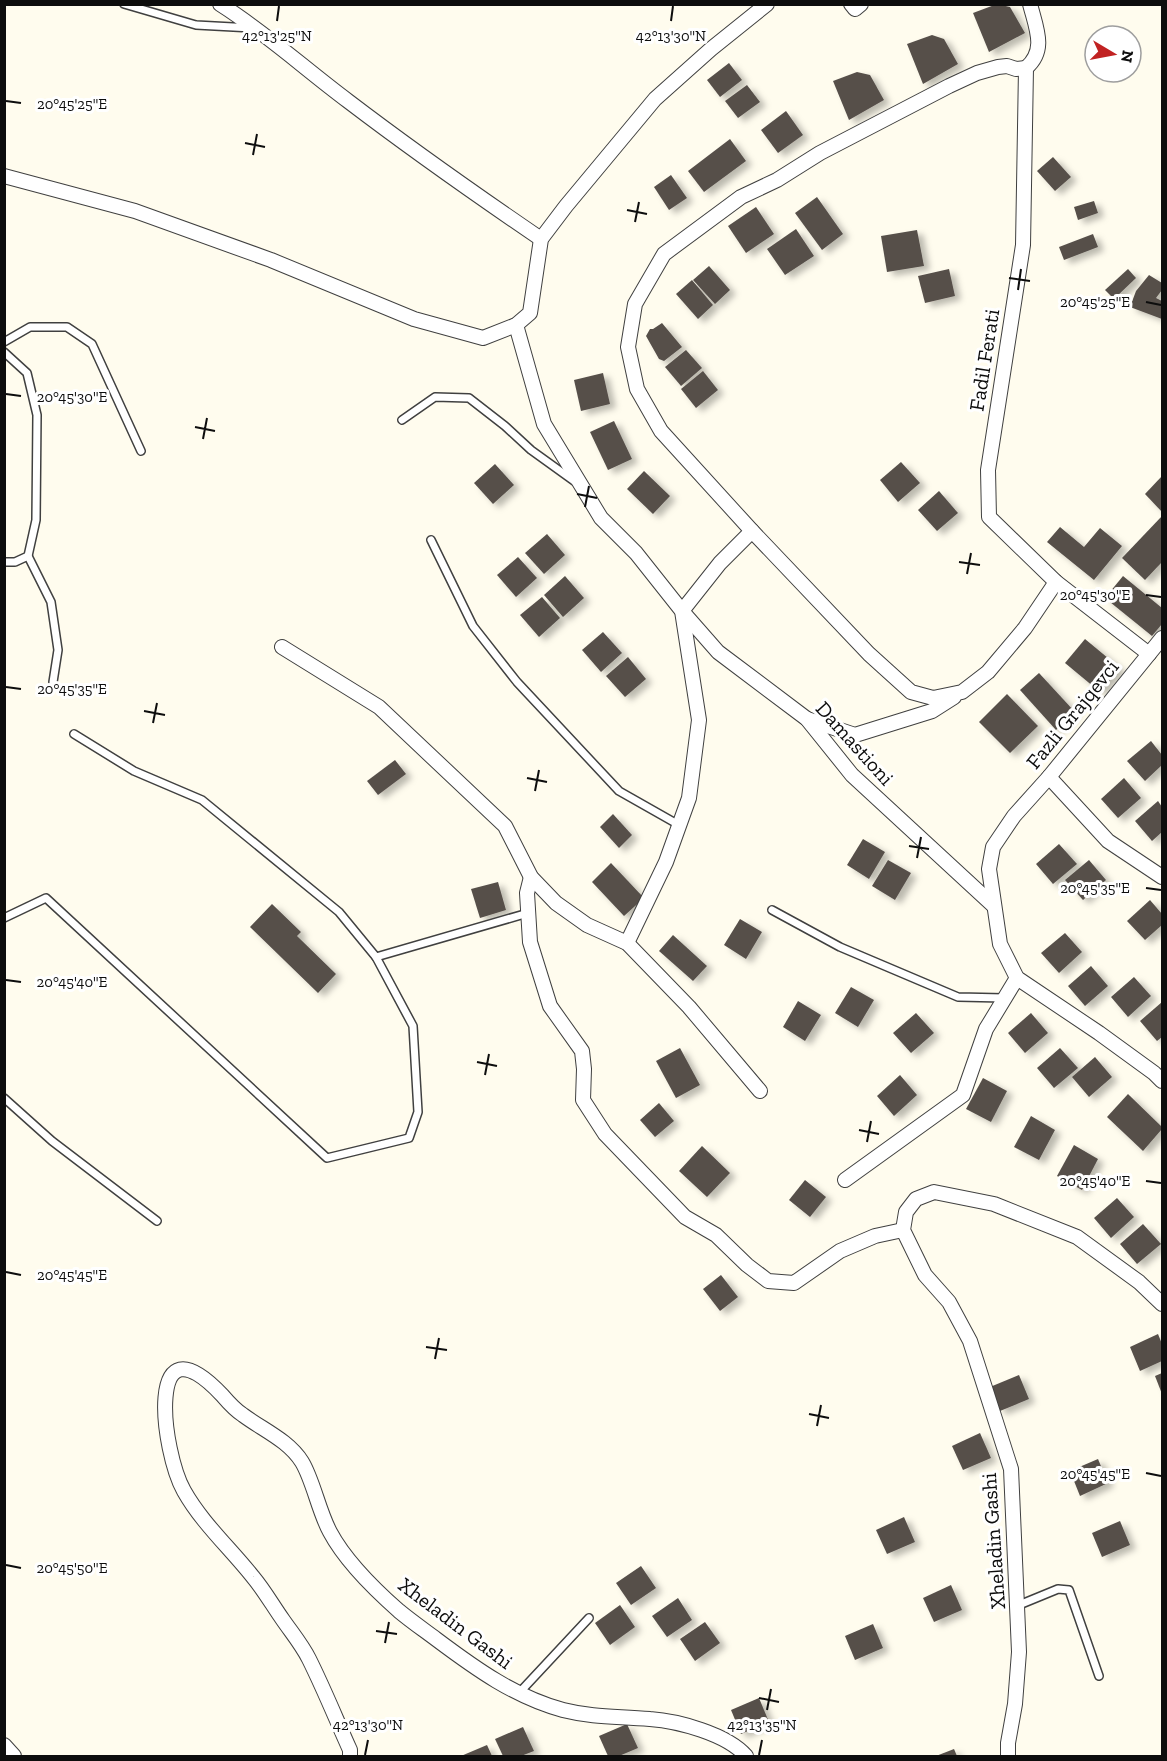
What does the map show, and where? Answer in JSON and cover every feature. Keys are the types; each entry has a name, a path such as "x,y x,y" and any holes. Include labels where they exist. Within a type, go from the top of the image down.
{"street":[{"path":"220,4 257,29 436,168 541,239"},
{"path":"4,176 135,211 271,260 414,319 483,338 516,325 530,313 541,239 619,140 655,99 711,49 767,4"},
{"path":"851,4 855,9 861,4"},
{"name":"Fadil Ferati","path":"1030,4 1039,44 1035,60 1026,68 1023,245 988,470 989,517 1056,582 1149,654"},
{"path":"962,692 933,698 911,692 869,654 752,531 662,431 637,389 628,347 635,304 664,254 741,197 777,180 820,153 938,91 977,73 1007,66 1016,69 1026,68"},
{"name":"Damastioni","path":"516,325 544,424 601,518 636,553 718,652 807,719 852,775 994,906"},
{"path":"627,943 666,862 689,798 699,720 682,611 720,563 752,531"},
{"path":"807,719 855,735 932,711 988,672 1025,628 1056,582"},
{"name":"Fazli Grajqevci","path":"1017,978 1000,944 989,870 993,847 1014,816 1049,777 1162,639"},
{"path":"282,647 379,707 505,826 531,877 556,903 587,925 627,943 689,1007 760,1090"},
{"path":"1049,777 1108,841 1162,877"},
{"path":"531,877 527,893 530,942 550,1006 582,1051 583,1100 605,1134 685,1217 716,1235 768,1281 794,1283 840,1251 875,1236 903,1230 906,1212 916,1199 934,1192 994,1204 1077,1237 1139,1282 1162,1304"},
{"path":"845,1180 963,1095 986,1029 1017,978 1108,1040 1162,1081"},
{"name":"Xheladin Gashi","path":"903,1230 925,1275 949,1302 970,1341 1011,1469 1019,1652 1008,1756"},
{"name":"Xheladin Gashi","path":"350,1756 350,1750 307,1656 254,1578 202,1519 183,1489 167,1438 164,1407 170,1378 184,1368 207,1378 241,1414 291,1448 303,1464 330,1533 351,1563 399,1611 482,1674 533,1700 564,1710 602,1718 652,1719 690,1726 721,1738 746,1756"},
{"path":"4,1745 14,1756"}],"lane":[{"path":"124,4 195,25 257,29"},
{"path":"4,342 30,327 67,327 92,344 141,451"},
{"path":"4,352 27,373 37,416 36,520 28,556 51,602 58,650 53,682"},
{"path":"402,420 435,398 469,398 531,450 581,486"},
{"path":"431,540 473,626 517,682 619,791 680,825"},
{"path":"4,562 15,562 28,556"},
{"path":"4,918 46,898 327,1158 409,1138 418,1112 412,1026 376,957 339,912 202,800 134,771 74,734"},
{"path":"772,910 840,947 958,998 1004,998"},
{"path":"376,957 528,913"},
{"path":"4,1098 52,1141 157,1221"},
{"path":"1018,1605 1058,1588 1069,1590 1099,1676"},
{"path":"519,1693 589,1618"}],"building":[{"path":"997,4 1010,7 1025,33 989,52 973,13"},
{"path":"932,35 944,39 958,64 923,84 907,44"},
{"path":"729,63 742,80 720,97 707,80"},
{"path":"857,72 870,75 884,100 849,120 833,81"},
{"path":"747,85 760,102 738,118 725,101"},
{"path":"786,111 803,135 778,153 761,130"},
{"path":"730,139 746,161 704,192 688,171"},
{"path":"1053,157 1071,177 1055,191 1037,171"},
{"path":"671,175 687,198 669,210 654,187"},
{"path":"817,197 843,234 822,250 795,213"},
{"path":"1094,201 1098,213 1078,220 1074,207"},
{"path":"756,207 774,234 746,253 728,226"},
{"path":"796,229 814,256 785,275 767,249"},
{"path":"917,230 924,266 887,272 881,236"},
{"path":"1093,234 1098,247 1064,260 1059,247"},
{"path":"709,266 730,290 715,304 693,280"},
{"path":"949,269 955,296 925,303 918,276"},
{"path":"1128,269 1136,278 1114,299 1105,290"},
{"path":"1149,275 1162,283 1162,290 1156,298 1162,301 1162,319 1130,307 1136,291"},
{"path":"692,280 713,305 698,319 676,294"},
{"path":"662,323 682,347 664,361 659,359 646,336 650,329"},
{"path":"686,350 702,368 681,386 665,367"},
{"path":"703,371 718,390 696,408 681,389"},
{"path":"603,373 610,404 581,411 574,380"},
{"path":"614,421 632,459 608,470 590,432"},
{"path":"901,462 920,483 898,502 880,480"},
{"path":"495,464 514,485 493,504 474,483"},
{"path":"644,471 670,496 653,514 627,489"},
{"path":"1162,476 1162,512 1145,494"},
{"path":"939,491 958,513 937,531 918,510"},
{"path":"1162,516 1162,562 1145,580 1122,558"},
{"path":"1060,527 1084,547 1100,528 1122,546 1094,580 1047,542"},
{"path":"547,534 565,555 544,574 525,553"},
{"path":"518,557 537,578 516,597 497,575"},
{"path":"565,576 584,598 563,617 544,595"},
{"path":"1123,576 1162,608 1162,624 1152,636 1105,598"},
{"path":"542,597 560,618 539,637 520,615"},
{"path":"603,632 622,653 601,672 582,650"},
{"path":"1085,639 1120,668 1100,692 1065,663"},
{"path":"628,657 646,679 625,697 606,676"},
{"path":"1039,673 1075,712 1056,730 1020,690"},
{"path":"1007,694 1038,726 1010,753 979,722"},
{"path":"1151,741 1162,755 1162,765 1145,781 1127,761"},
{"path":"395,760 406,774 378,795 367,781"},
{"path":"1124,778 1141,798 1118,818 1101,799"},
{"path":"1158,801 1162,807 1162,832 1152,841 1135,821"},
{"path":"613,814 632,835 619,848 600,827"},
{"path":"863,839 885,852 869,879 847,865"},
{"path":"1059,844 1077,864 1053,884 1036,864"},
{"path":"888,860 911,873 895,900 872,886"},
{"path":"1089,860 1106,880 1083,900 1065,880"},
{"path":"611,863 644,898 624,916 592,882"},
{"path":"498,882 506,910 480,918 471,889"},
{"path":"1150,900 1162,914 1162,925 1145,940 1127,921"},
{"path":"272,904 301,932 297,936 336,974 318,993 250,927"},
{"path":"740,919 762,932 746,959 724,945"},
{"path":"1065,933 1082,952 1059,973 1041,953"},
{"path":"673,935 707,966 693,981 659,951"},
{"path":"1091,966 1108,986 1085,1006 1068,986"},
{"path":"1134,977 1151,996 1128,1017 1111,997"},
{"path":"851,987 874,1000 858,1027 835,1013"},
{"path":"798,1001 821,1015 805,1041 783,1027"},
{"path":"1162,1002 1162,1037 1157,1041 1140,1021"},
{"path":"916,1013 934,1033 911,1053 893,1033"},
{"path":"1031,1013 1048,1033 1025,1053 1008,1033"},
{"path":"680,1048 700,1085 676,1098 656,1061"},
{"path":"1060,1048 1078,1068 1054,1088 1037,1068"},
{"path":"1095,1057 1112,1077 1089,1097 1072,1077"},
{"path":"900,1075 917,1095 894,1116 877,1096"},
{"path":"983,1078 1007,1091 991,1122 966,1109"},
{"path":"1128,1094 1162,1127 1143,1151 1107,1117"},
{"path":"659,1103 674,1121 655,1137 640,1120"},
{"path":"1031,1116 1055,1130 1039,1160 1014,1147"},
{"path":"1074,1145 1098,1159 1082,1190 1057,1176"},
{"path":"702,1146 730,1173 707,1197 679,1171"},
{"path":"805,1180 826,1197 810,1217 789,1200"},
{"path":"1117,1198 1134,1217 1111,1238 1094,1218"},
{"path":"1143,1224 1161,1244 1137,1264 1120,1244"},
{"path":"721,1275 738,1297 720,1311 703,1289"},
{"path":"1158,1334 1162,1344 1162,1361 1140,1371 1130,1347"},
{"path":"1162,1373 1162,1394 1155,1376"},
{"path":"1019,1375 1029,1399 1000,1411 990,1387"},
{"path":"980,1433 991,1458 963,1470 952,1446"},
{"path":"1098,1459 1108,1483 1080,1496 1070,1471"},
{"path":"904,1517 915,1542 887,1554 876,1530"},
{"path":"1120,1521 1130,1545 1102,1557 1092,1533"},
{"path":"641,1566 656,1588 631,1605 616,1583"},
{"path":"951,1585 962,1610 934,1622 923,1598"},
{"path":"678,1598 692,1620 667,1637 652,1616"},
{"path":"620,1605 635,1627 610,1645 595,1623"},
{"path":"705,1622 720,1643 695,1661 680,1639"},
{"path":"873,1624 883,1648 855,1660 845,1636"},
{"path":"759,1698 769,1722 741,1734 731,1710"},
{"path":"627,1724 638,1748 619,1756 608,1756 599,1736"},
{"path":"523,1727 534,1751 521,1756 503,1756 495,1739"},
{"path":"487,1745 492,1756 461,1756"},
{"path":"954,1749 957,1756 936,1756"}]}
